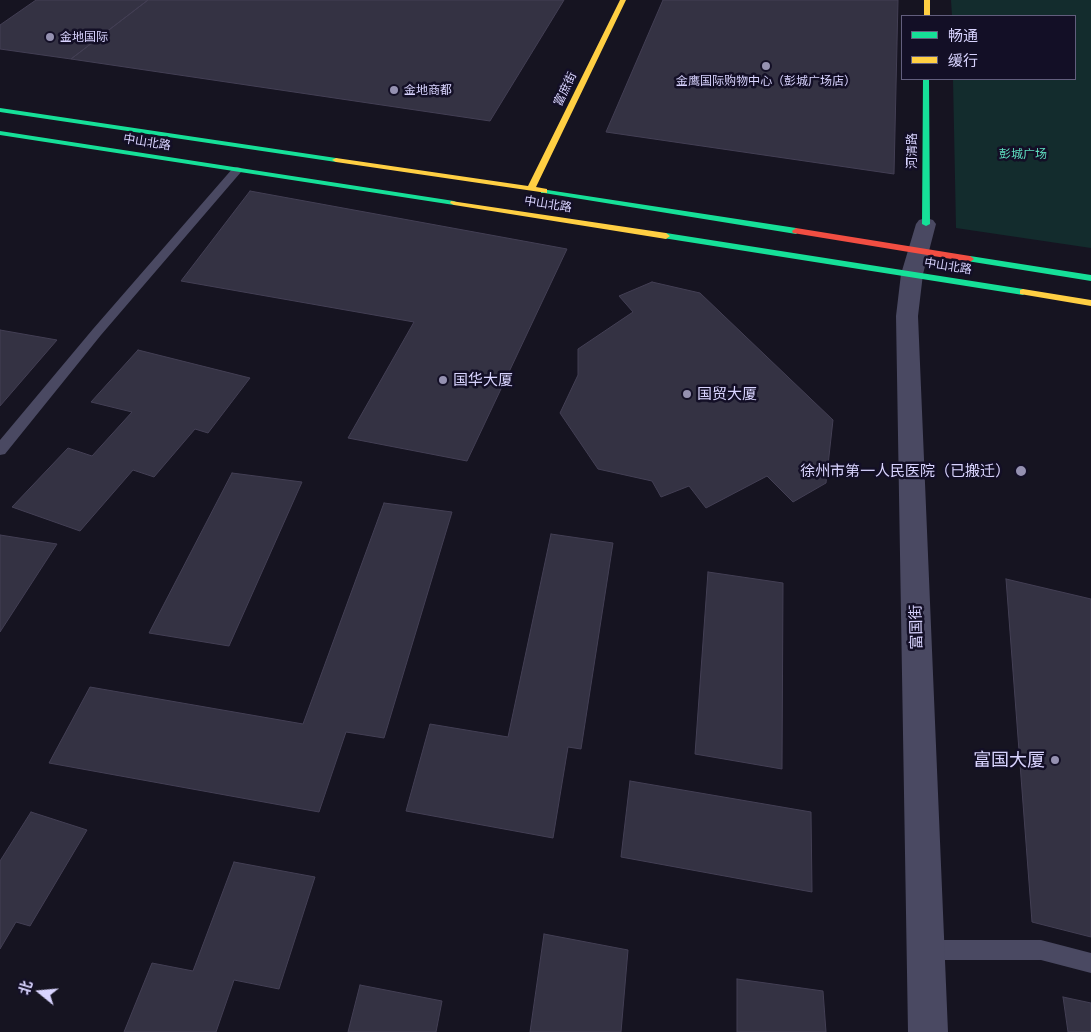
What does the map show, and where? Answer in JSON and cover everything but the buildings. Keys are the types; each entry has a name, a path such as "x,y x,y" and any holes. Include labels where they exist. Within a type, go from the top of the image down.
{"main road":[{"name":"富庶街","path":"531,189 623,0"},
{"path":"926,15 927,0"},
{"name":"河清路","path":"918,249 926,80"},
{"name":"中山北路","path":"0,110 531,189 1091,278"},
{"name":"中山北路","path":"0,133 237,170 918,249 1091,303"}],"street":[{"name":"富国街","path":"918,249 907,316 924,950 928,1032"}],"lane":[{"path":"0,450 97,332 237,170"},
{"path":"924,950 1041,950 1091,963"}],"green space":[{"name":"彭城广场","path":"951,0 1091,0 1091,248 956,228 953,80 1076,80 1076,15 952,15"}],"traffic: fast":[{"path":"926,80 926,224"},
{"path":"0,110 336,160"},
{"path":"0,133 454,203"},
{"path":"544,191 796,231"},
{"path":"666,236 1023,292"},
{"path":"970,259 1091,278"}],"traffic: slow":[{"path":"531,189 623,0"},
{"path":"927,0 927,15"},
{"path":"336,160 544,191"},
{"path":"454,203 666,236"},
{"path":"1023,292 1091,303"}],"traffic: jam":[{"path":"796,231 970,259"}],"place":[{"name":"金地国际","path":"50,37"},
{"name":"金鹰国际购物中心（彭城广场店）","path":"766,66"},
{"name":"金地商都","path":"394,90"},
{"name":"国华大厦","path":"443,380"},
{"name":"国贸大厦","path":"687,394"},
{"name":"徐州市第一人民医院（已搬迁）","path":"1021,471"},
{"name":"富国大厦","path":"1055,760"}]}
